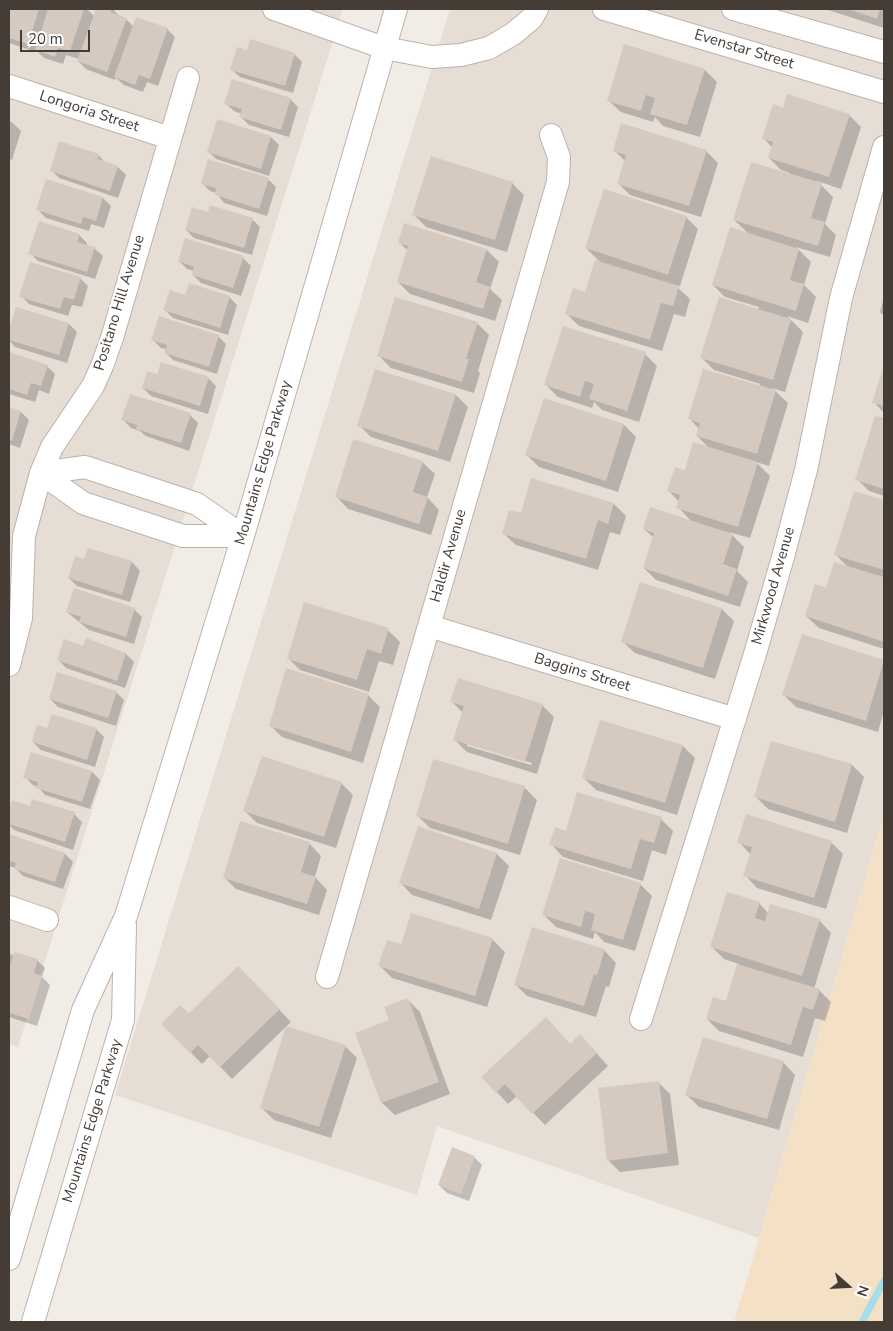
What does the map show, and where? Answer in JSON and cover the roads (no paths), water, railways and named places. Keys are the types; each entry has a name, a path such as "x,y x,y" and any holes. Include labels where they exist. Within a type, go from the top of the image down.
{"street":[{"path":"274,9 384,48 432,58 461,55 489,48 513,34 532,18 537,9"},
{"name":"Mountains Edge Parkway","path":"9,1259 83,1010 126,916 243,536 396,9"},
{"name":"Evenstar Street","path":"604,9 884,92"},
{"path":"733,9 884,52"},
{"name":"Positano Hill Avenue","path":"9,665 21,618 24,536 41,473 52,448 93,386 102,366 112,338 188,78"},
{"name":"Longoria Street","path":"9,86 170,138"},
{"name":"Haldir Avenue","path":"327,977 558,182 559,157 551,135"},
{"name":"Mirkwood Avenue","path":"641,1018 756,654 806,470 841,298 884,147"},
{"path":"41,473 85,467 197,504 243,536"},
{"path":"41,473 83,503 183,536 243,536"},
{"name":"Baggins Street","path":"428,626 735,720"},
{"path":"9,907 47,920"},
{"name":"Mountains Edge Parkway","path":"33,1322 123,1020 126,916"}],"waterway":[{"path":"862,1322 884,1281"}]}
